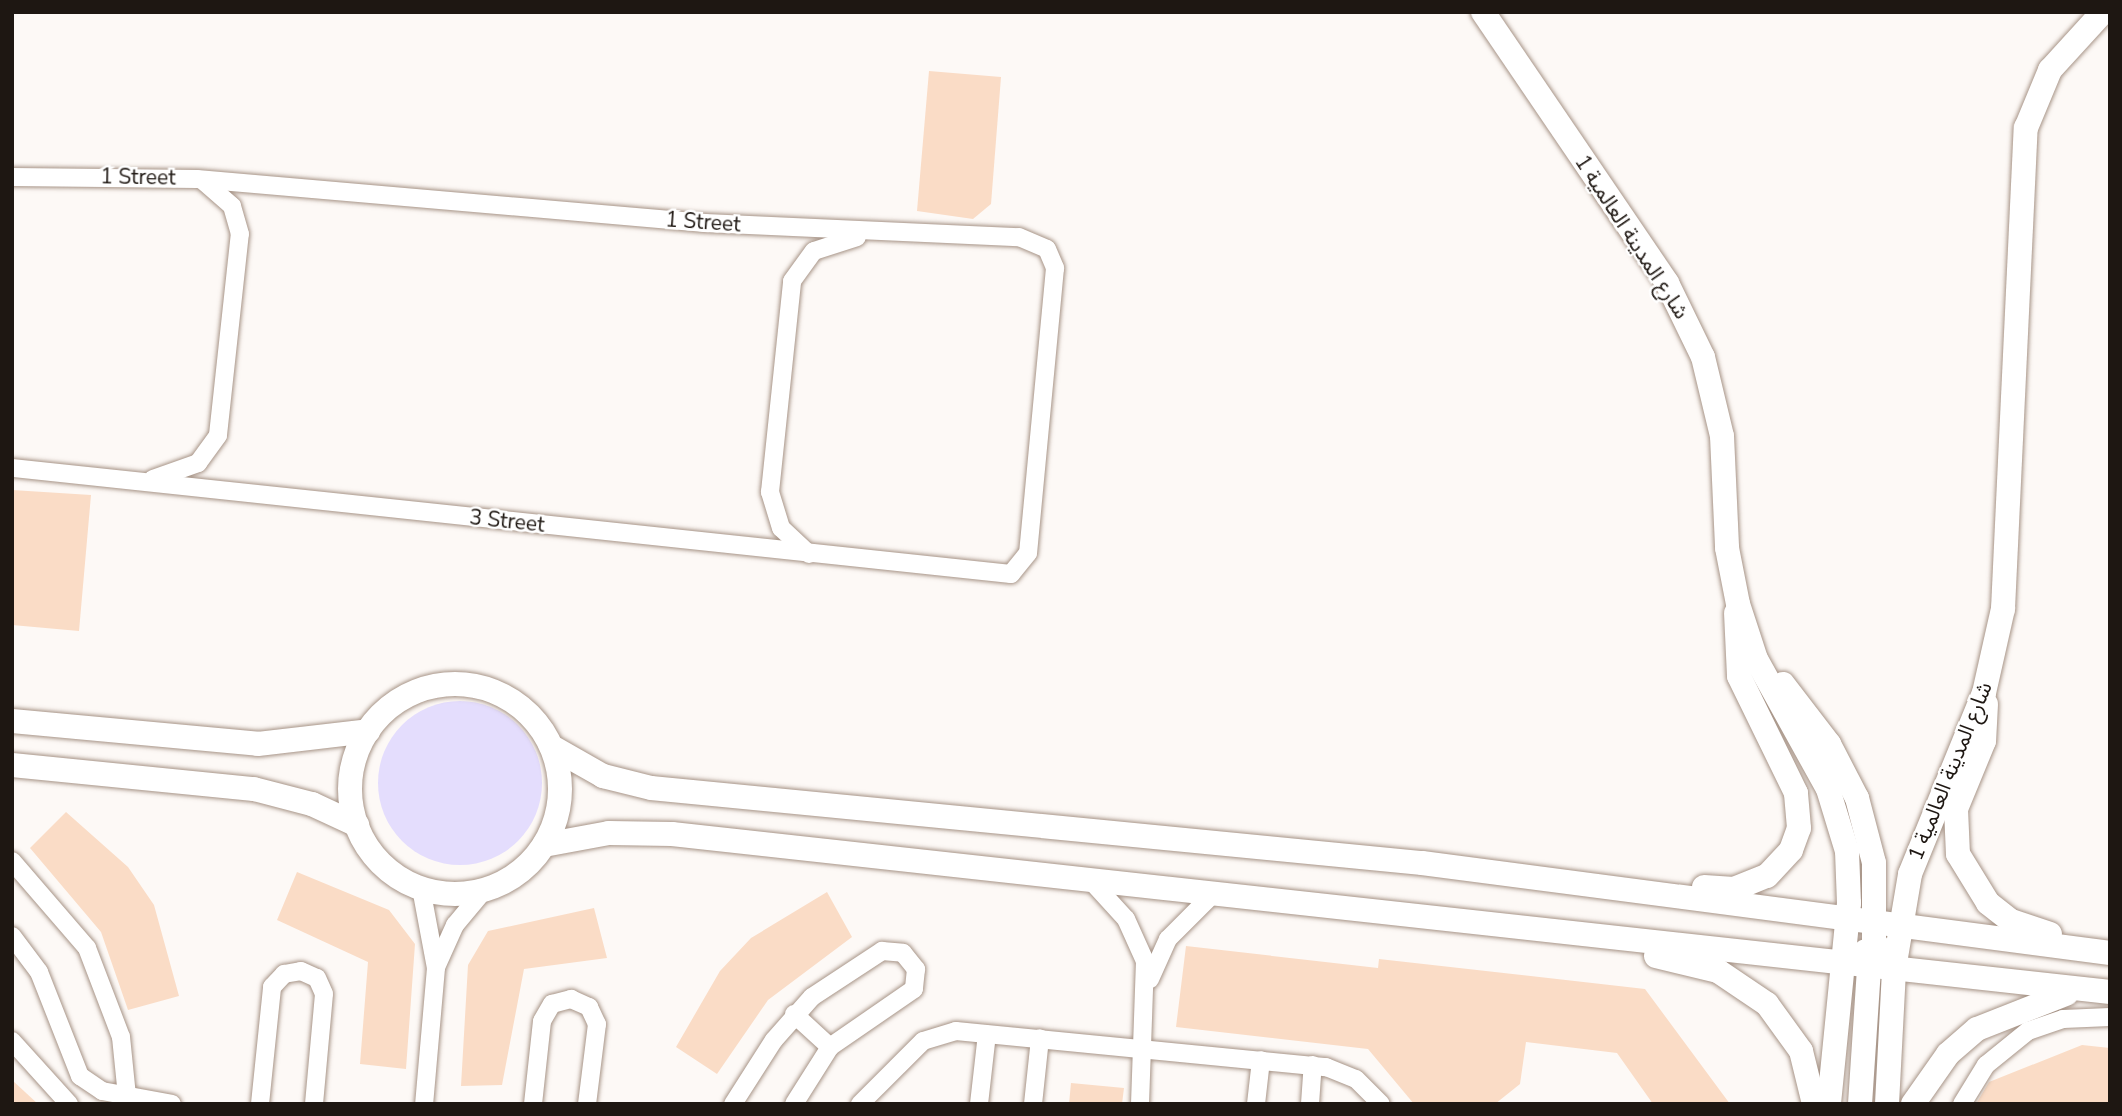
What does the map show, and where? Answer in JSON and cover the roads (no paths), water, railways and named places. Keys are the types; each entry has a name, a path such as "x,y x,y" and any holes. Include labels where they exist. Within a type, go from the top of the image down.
{"street":[{"name":"شارع المدينة العالمية 1","path":"1483,12 1667,283 1692,331 1722,436 1727,548 1738,604 1756,659 1834,804 1849,863 1842,963"},
{"name":"شارع المدينة العالمية 1","path":"1894,969 1899,926 1927,821 1984,693 2001,618 2010,522 2022,147 2050,70 2103,12"},
{"name":"1 Street","path":"12,177 197,179 874,233 1030,239 1052,258 1028,553 1020,570 1001,574"},
{"path":"143,481 198,463 218,435 240,234 222,194 197,179"},
{"path":"809,554 781,528 770,492 792,281 814,251 874,233"},
{"name":"3 Street","path":"12,468 1001,574"},
{"path":"1592,888 1734,889 1767,876 1791,850 1799,804 1739,676 1733,647 1738,604"},
{"path":"1756,659 1804,707 1849,780 1874,863 1873,923 1877,949 1894,969 1887,1104"},
{"path":"552,747 559,804 544,845 519,872 485,889 453,894 421,888 386,868 356,825 350,783 368,731 410,695 465,685 517,704 552,747 603,776 650,788 1422,863 1592,888 2110,953"},
{"path":"1984,693 1984,741 1956,810 1963,867 1988,903 2011,921 2110,944"},
{"path":"12,720 258,744 368,731"},
{"path":"12,765 254,789 312,804 356,825"},
{"path":"544,845 608,833 672,834 1094,884 1560,931 2077,991 2110,992"},
{"path":"12,861 87,947 121,1037 127,1096"},
{"path":"1094,884 1133,932 1148,985 1140,1104"},
{"path":"421,888 436,968 424,1104"},
{"path":"436,968 455,925 485,889"},
{"path":"1148,985 1168,939 1213,895"},
{"path":"1847,920 1869,967 1860,1104"},
{"path":"1560,931 1718,971 1744,985 1786,1026 1801,1051 1814,1104"},
{"path":"12,936 39,972 74,1069 94,1088 172,1104"},
{"path":"733,1104 794,1014 882,951 911,959 917,979 907,997 830,1047 794,1104"},
{"path":"1829,1104 1842,963"},
{"path":"260,1104 272,987 284,974 301,971 317,978 324,994 314,1104"},
{"path":"1913,1104 1937,1067 1977,1029 2077,991"},
{"path":"533,1104 542,1021 552,1004 571,999 589,1007 597,1024 587,1104"},
{"path":"794,1014 830,1047"},
{"path":"1962,1104 1986,1065 2021,1036 2063,1019 2110,1017"},
{"path":"979,1104 986,1034"},
{"path":"860,1104 930,1037 986,1034 1313,1065 1356,1079 1381,1104"},
{"path":"1033,1104 1040,1038"},
{"path":"14,1049 69,1104"},
{"path":"1256,1104 1261,1060"},
{"path":"1310,1104 1313,1065"}]}
